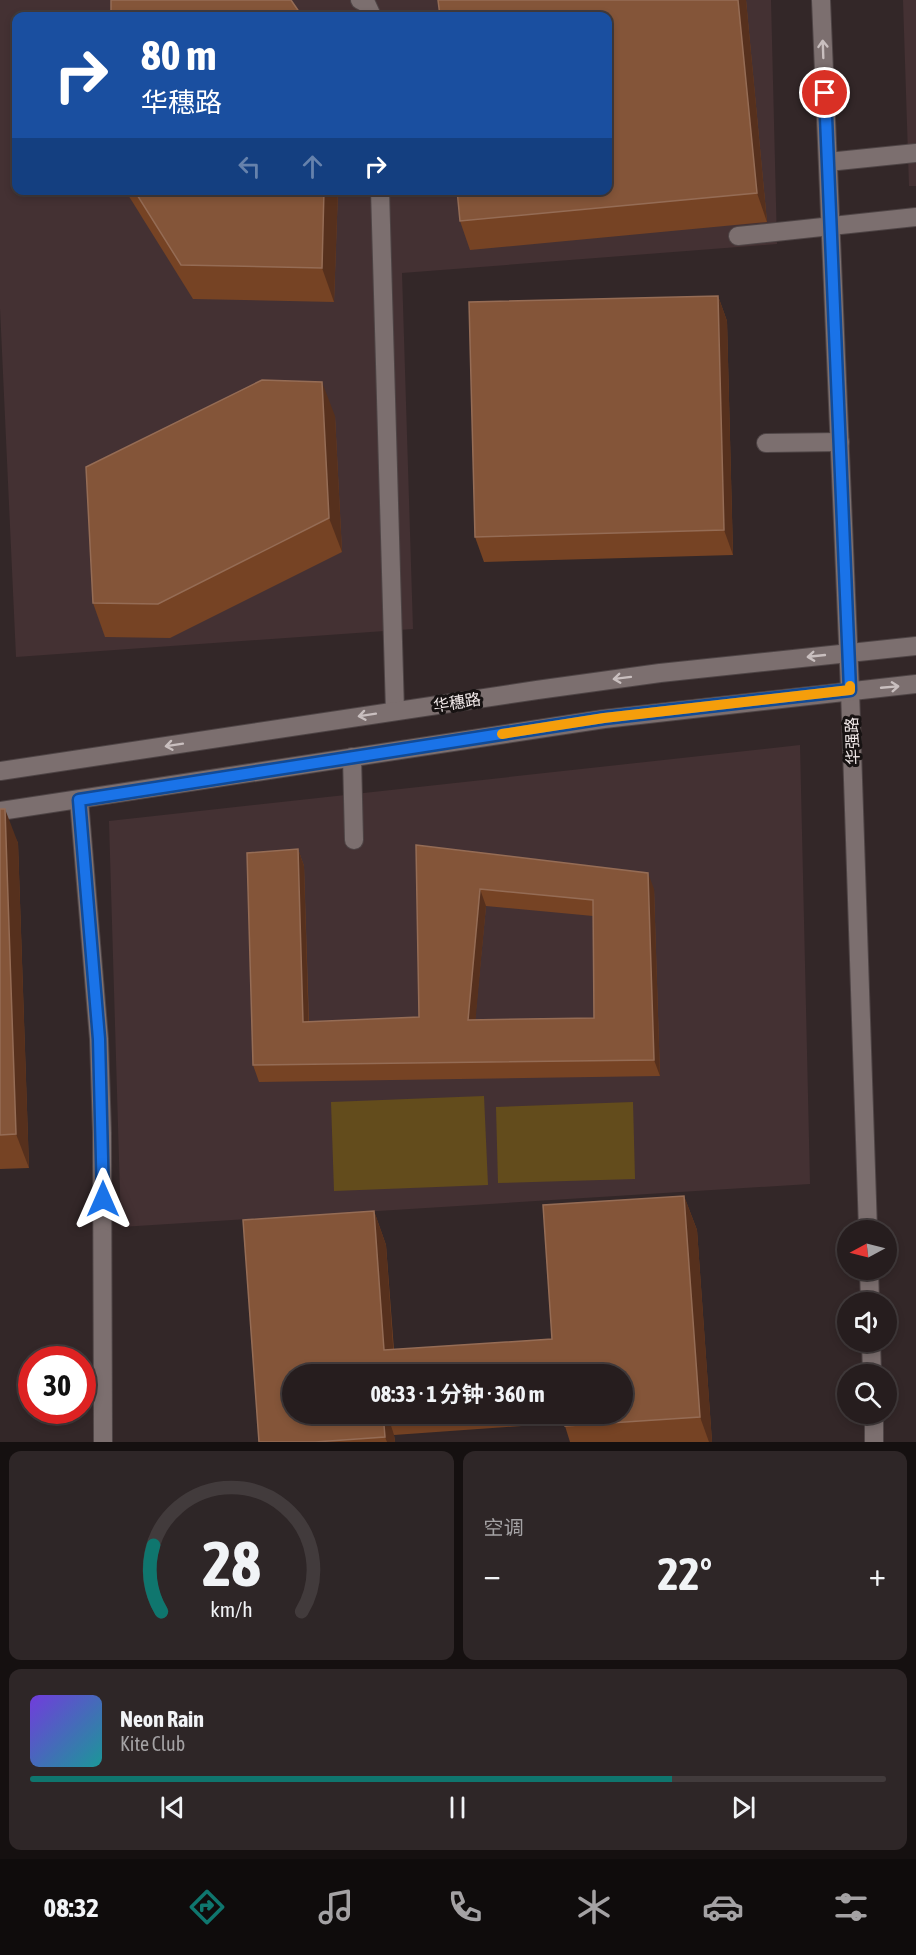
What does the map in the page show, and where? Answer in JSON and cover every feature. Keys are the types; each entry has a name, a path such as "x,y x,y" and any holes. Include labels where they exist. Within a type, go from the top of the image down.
{"street":[{"path":"360,0 366,3 370,12"},
{"name":"华强路","path":"821,0 850,690 868,1220"},
{"path":"828,162 916,153"},
{"path":"380,195 394,711"},
{"path":"738,236 916,217"},
{"path":"766,443 840,442"},
{"name":"华穗路","path":"0,771 660,673 916,646"},
{"path":"0,811 604,718 916,684"},
{"path":"352,757 354,840"},
{"path":"79,800 99,1039 102,1144 103,1442"},
{"path":"873,1424 874,1442"}],"shaded area":[{"path":"0,0 771,0 777,244 402,273 413,629 16,657 0,308"},
{"path":"903,0 916,0 916,186 909,186"},
{"path":"800,745 810,1184 121,1227 109,821"},
{"path":"484,1096 488,1185 334,1191 331,1102"},
{"path":"633,1102 635,1179 498,1183 496,1107"}],"building":[{"path":"111,0 291,0 299,12 111,12"},
{"path":"438,0 738,0 757,193 460,221 457,195 612,195 612,12 440,12"},
{"path":"137,195 324,195 322,268 181,265"},
{"path":"718,296 724,530 475,537 469,302"},
{"path":"262,380 322,382 329,518 158,604 93,603 86,467"},
{"path":"0,809 5,809 16,1134 0,1135"},
{"path":"416,845 648,873 654,1060 253,1065 247,853 298,849 303,1022 419,1017","holes":["480,889 593,900 594,1018 468,1020"]},
{"path":"684,1196 700,1417 633,1421 633,1364 282,1364 282,1424 384,1424 385,1437 315,1442 259,1442 243,1220 374,1211 384,1350 552,1339 543,1205"},
{"path":"565,1424 595,1424 565,1426"}],"slow traffic":[{"path":"502,734 604,718 850,690 850,686"}],"route":[{"path":"103,1199 99,1039 79,800 604,718 850,690 825,93"}]}
